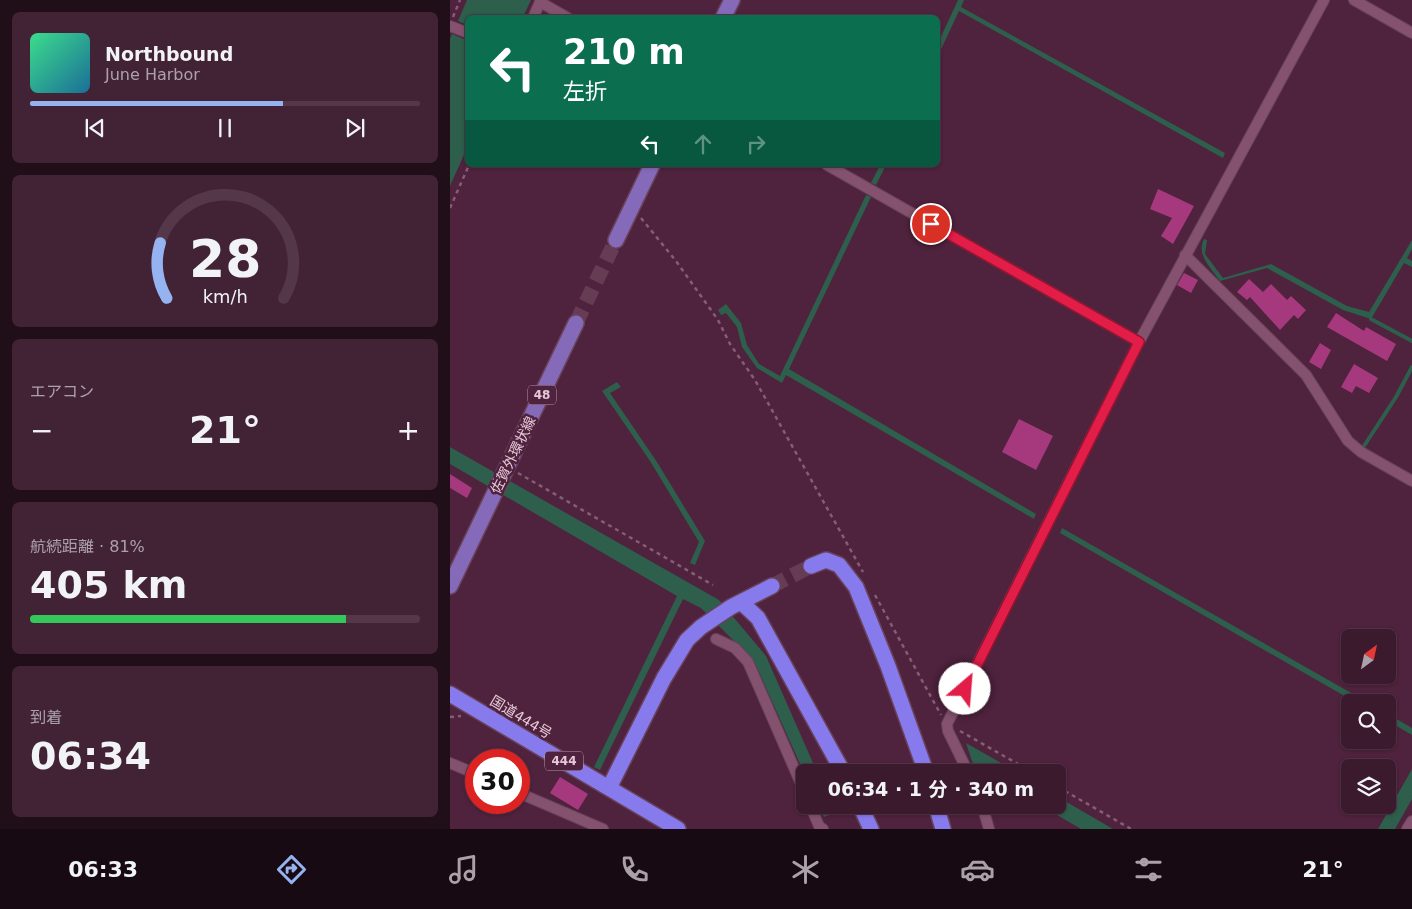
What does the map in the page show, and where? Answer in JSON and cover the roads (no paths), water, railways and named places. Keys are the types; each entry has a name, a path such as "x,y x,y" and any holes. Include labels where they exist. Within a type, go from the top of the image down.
{"highway":[{"path":"811,566 826,560 839,565 856,587 888,666 923,764"},
{"path":"609,788 679,651 701,627 741,602 772,586"},
{"path":"741,602 758,618 839,764"},
{"name":"国道444号","path":"450,694 678,829"},
{"path":"864,814 870,829"},
{"path":"939,814 943,829"}],"main road":[{"path":"724,15 732,0"},
{"path":"616,240 651,167"},
{"name":"佐賀外環状線","path":"450,586 576,323"}],"street":[{"path":"964,764 948,732 947,724 1139,342 1324,0"},
{"path":"1354,0 1412,32"},
{"path":"534,15 540,2 563,15"},
{"path":"450,25 465,32"},
{"path":"831,167 1139,342"},
{"path":"1185,255 1306,375 1348,441 1361,452 1412,481"},
{"path":"716,639 735,648 748,662 796,771"},
{"path":"450,763 465,769"},
{"path":"530,798 602,829"},
{"path":"814,814 819,826 824,829"},
{"path":"985,814 989,829"},
{"path":"1407,829 1412,821"}],"waterway":[{"path":"1371,319 1412,341"},
{"path":"1364,446 1396,397 1412,367"}],"tunnel":[{"path":"576,323 616,240"},
{"path":"772,586 811,566"}]}
